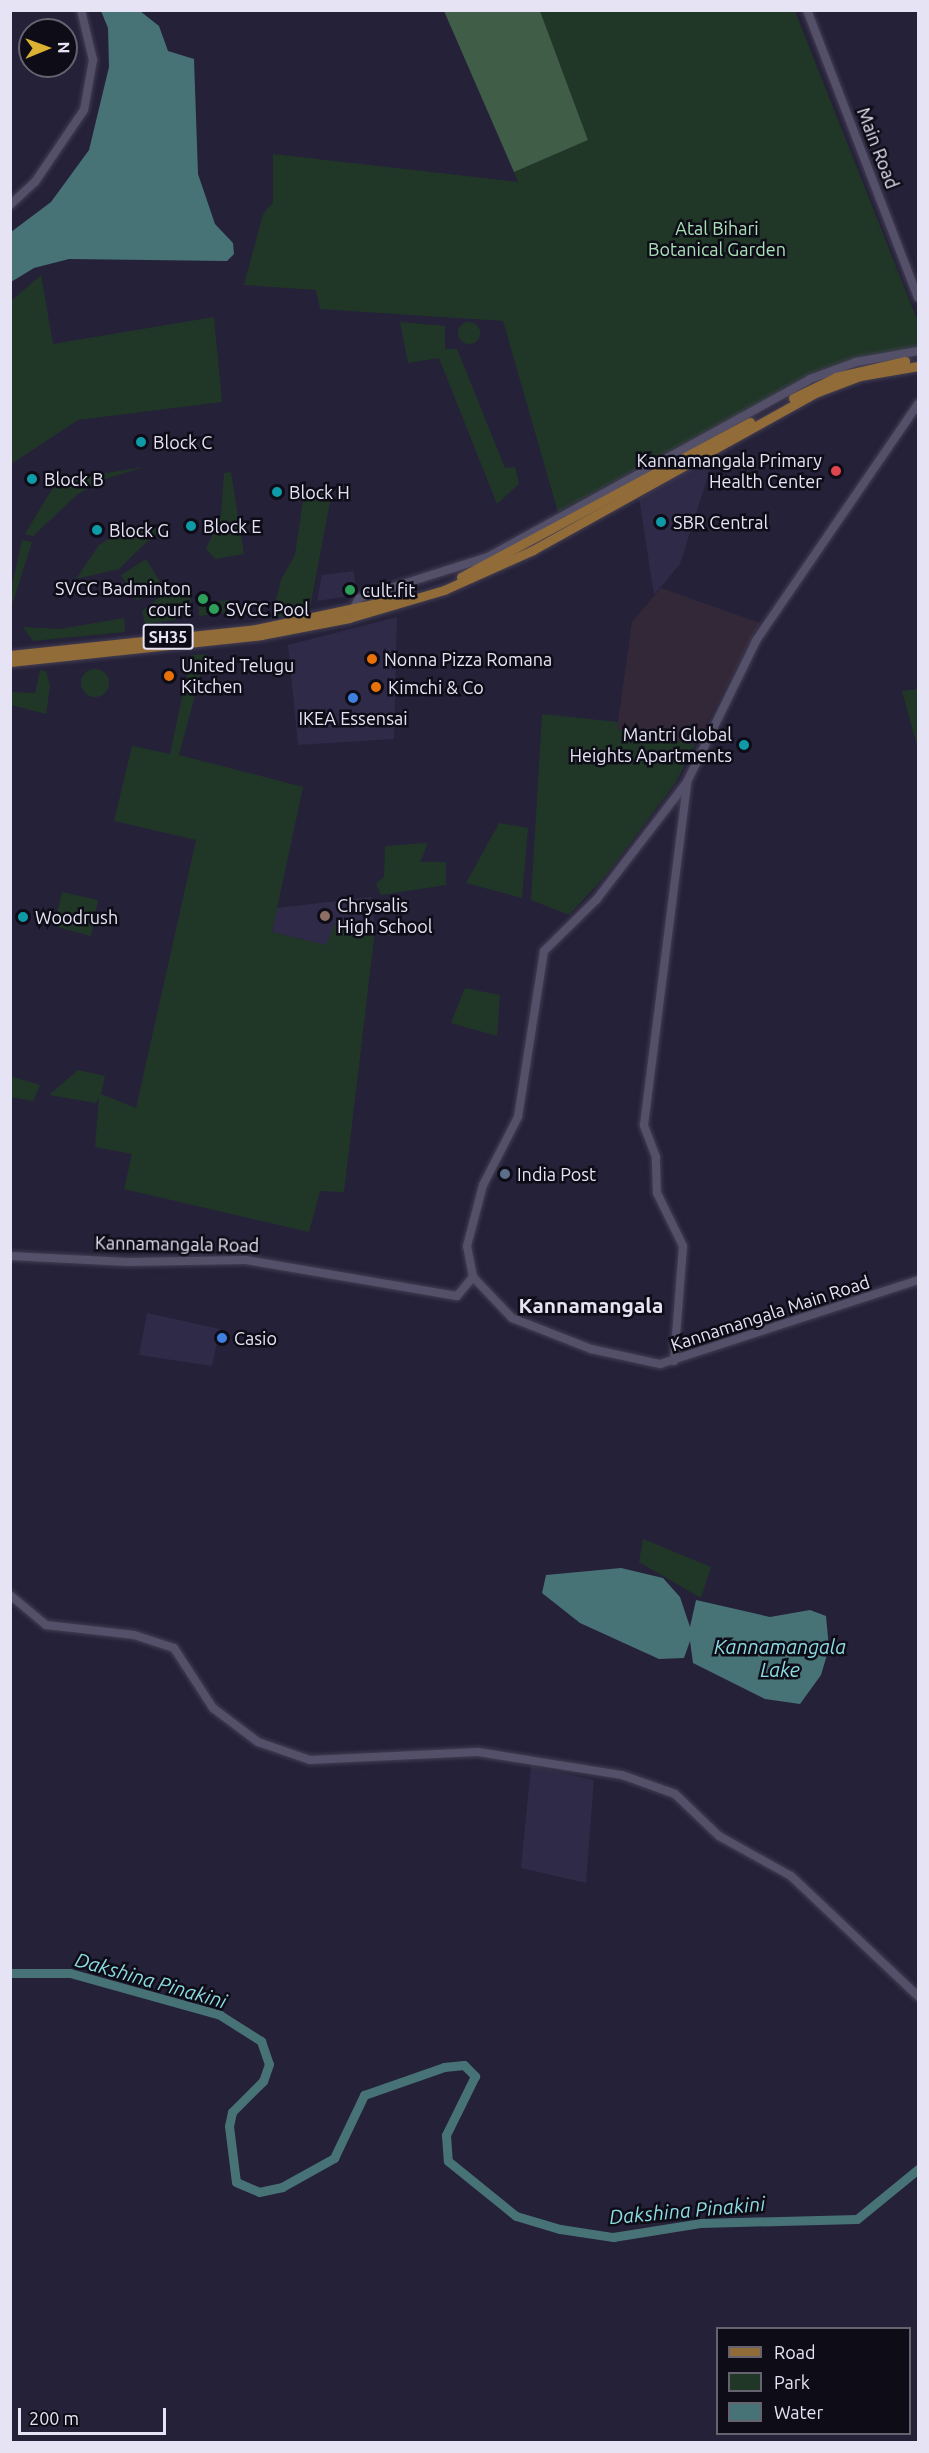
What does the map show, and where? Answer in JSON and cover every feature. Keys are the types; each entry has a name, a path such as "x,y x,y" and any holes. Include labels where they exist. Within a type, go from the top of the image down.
{"main road":[{"name":"SH35","path":"10,655 202,638 353,610 493,563 813,387 879,365 918,360"},
{"name":"SH35","path":"10,662 349,618 488,573 815,393 918,366"}],"street":[{"path":"10,205 35,182 84,110 93,60 81,10"},
{"name":"Main Road","path":"807,10 918,297"},
{"path":"353,610 359,598 488,557 810,379 856,362 918,351"},
{"path":"473,1277 467,1246 472,1216 518,1117 544,951 597,899 687,782 756,641 918,404"},
{"path":"674,1361 683,1246 657,1193 656,1157 644,1125 687,782"},
{"name":"Kannamangala Road","path":"10,1257 128,1262 246,1260 457,1296 473,1277"},
{"name":"Kannamangala Main Road","path":"473,1277 512,1318 553,1335 660,1364 918,1280"},
{"path":"10,1595 46,1625 134,1635 174,1648 213,1708 258,1742 310,1760 478,1752 622,1775 675,1794 719,1836 791,1876 918,1996"}],"shaded area":[{"path":"444,11 540,11 588,140 514,172"},
{"path":"715,454 680,564 654,595 639,498"},
{"path":"354,571 357,595 317,601 322,575"},
{"path":"661,588 760,623 695,745 617,729 632,622"},
{"path":"397,617 394,739 298,745 288,645"},
{"name":"Chrysalis High School","path":"372,897 375,930 326,945 272,932 277,908"},
{"path":"147,1313 220,1329 212,1366 139,1355"},
{"path":"531,1766 594,1780 586,1883 521,1868"}],"green space":[{"name":"Atal Bihari Botanical Garden","path":"540,11 795,11 918,322 918,348 809,376 558,512 503,321 320,309 316,290 244,285 263,214 273,202 273,154 518,182 514,172 588,140"},
{"path":"41,275 53,344 214,317 222,402 78,420 11,464 11,301"},
{"path":"400,322 445,326 445,349 457,349 505,468 515,467 519,484 497,504 439,358 408,363"},
{"path":"469,322 477,325 480,333 477,341 469,344 461,341 458,333 461,325"},
{"path":"144,467 105,479 78,494 33,536 25,534 52,489 76,478"},
{"path":"231,472 244,554 215,559 206,549 221,515 224,473"},
{"path":"332,492 309,612 271,619 281,580 295,555 304,494"},
{"path":"151,524 158,531 119,569 76,579 99,545 126,528"},
{"path":"22,540 32,542 11,608 11,590"},
{"path":"146,559 162,585 137,601 121,575"},
{"path":"188,585 191,603 181,607 176,620 145,624 142,611 174,586"},
{"name":"SVCC Pool","path":"208,595 209,602 229,600 230,612 199,616 198,596"},
{"path":"124,618 125,632 33,641 23,627 60,629"},
{"path":"206,654 179,755 303,787 272,932 326,945 335,924 375,930 344,1192 320,1191 309,1232 124,1189 132,1154 95,1147 99,1097 96,1103 49,1095 78,1070 105,1076 101,1094 136,1108 196,840 114,821 132,746 170,754 191,655"},
{"path":"95,669 105,673 109,683 105,693 95,697 85,693 81,683 85,673"},
{"path":"40,670 46,671 50,686 46,714 11,705 11,692 35,693"},
{"path":"918,689 918,749 902,691"},
{"path":"542,714 618,722 617,729 695,745 676,782 607,874 569,915 531,900"},
{"path":"499,823 528,828 522,898 466,883"},
{"path":"428,843 420,862 446,862 446,885 381,895 376,884 384,877 385,846"},
{"path":"62,892 98,900 91,936 54,926"},
{"path":"465,988 500,995 497,1036 451,1023"},
{"path":"10,1076 40,1085 33,1101 11,1097"},
{"path":"643,1539 711,1567 701,1598 639,1562"}],"water":[{"path":"101,11 140,11 159,26 168,51 194,59 198,174 215,224 233,243 234,254 227,261 69,259 34,268 11,282 11,232 51,202 89,150 109,67 108,28"},
{"name":"Kannamangala Lake","path":"621,1568 663,1578 680,1597 690,1627 696,1600 770,1617 810,1610 826,1616 829,1648 821,1675 800,1704 765,1699 693,1663 690,1641 684,1658 659,1659 580,1623 542,1593 546,1575"}],"waterway":[{"name":"Dakshina Pinakini","path":"10,1973 70,1973 220,2015 261,2041 269,2064 263,2081 232,2112 229,2126 236,2182 259,2192 282,2187 334,2158 364,2095 444,2067 464,2065 475,2076 446,2135 448,2161 516,2216 560,2229 613,2237 700,2223 857,2219 918,2169"}],"place":[{"name":"Block C","path":"141,442"},
{"name":"Kannamangala Primary Health Center","path":"836,471"},
{"name":"Block B","path":"32,479"},
{"name":"Block H","path":"277,492"},
{"name":"SBR Central","path":"661,522"},
{"name":"Block E","path":"191,526"},
{"name":"Block G","path":"97,530"},
{"name":"cult.fit","path":"350,590"},
{"name":"SVCC Badminton court","path":"203,599"},
{"name":"SVCC Pool","path":"214,609"},
{"name":"Nonna Pizza Romana","path":"372,659"},
{"name":"United Telugu Kitchen","path":"169,676"},
{"name":"Kimchi & Co","path":"376,687"},
{"name":"IKEA Essensai","path":"353,698"},
{"name":"Mantri Global Heights Apartments","path":"744,745"},
{"name":"Chrysalis High School","path":"325,916"},
{"name":"Woodrush","path":"23,917"},
{"name":"India Post","path":"505,1174"},
{"name":"Casio","path":"222,1338"}],"district":[{"name":"Kannamangala","path":"591,1305"}]}
